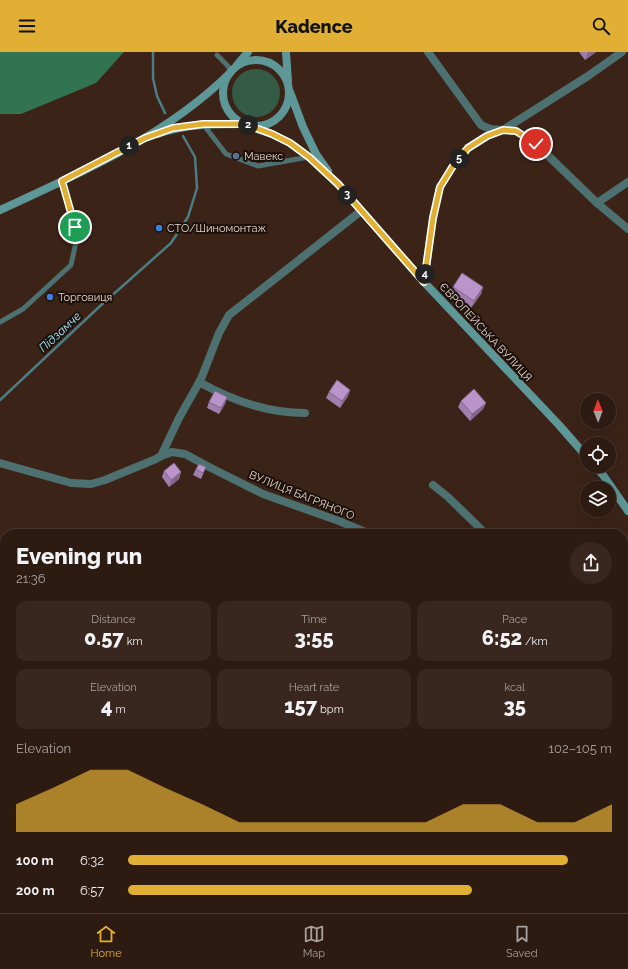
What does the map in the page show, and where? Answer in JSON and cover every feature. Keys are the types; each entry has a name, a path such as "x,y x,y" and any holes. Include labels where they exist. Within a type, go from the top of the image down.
{"main road":[{"path":"248,52 232,72 224,87 225,103 232,116 248,125 290,143 309,157 338,184"},
{"path":"145,138 173,128 203,124 265,125 279,117 287,104 288,87 286,52"},
{"path":"0,210 62,181 145,138 195,105 232,72 247,62 262,61 272,65 280,71 316,154 338,184"},
{"name":"ЄВРОПЕЙСЬКА ВУЛИЦЯ","path":"338,184 424,282 580,449"},
{"path":"600,473 628,511"}],"street":[{"path":"428,52 481,125 490,129 516,131 536,144 597,202 628,229"},
{"path":"424,282 433,218 440,187 453,166 468,148 487,136 503,130 588,76 622,52"},
{"path":"597,202 628,182"},
{"path":"161,456 179,418 199,382 219,333 229,315 241,304 361,211"},
{"path":"199,382 217,392 266,409 305,413"},
{"name":"ВУЛИЦЯ БАГРЯНОГО","path":"0,463 71,483 91,484 141,466 172,452 185,454 263,494 358,529"},
{"path":"433,485 448,497 481,529"}],"lane":[{"path":"217,55 232,72"},
{"path":"203,124 226,154 258,166 309,157"},
{"path":"0,322 23,309 71,265 76,242 75,227 62,181"}],"green space":[{"path":"0,52 124,52 96,83 21,114 0,114"},
{"path":"251,69 261,69 273,76 280,88 280,98 273,110 261,117 251,117 243,113 236,106 232,98 232,88 236,80 243,73"}],"building":[{"path":"462,273 483,287 474,301 453,287"},
{"path":"337,380 350,390 342,401 329,392"},
{"path":"474,389 486,403 472,414 461,401"},
{"path":"215,391 227,397 221,408 209,402"},
{"path":"174,463 181,472 171,480 164,471"},
{"path":"199,464 206,467 203,473 196,469"}],"waterway":[{"name":"Підзамче","path":"153,52 153,78 157,96 165,113"},
{"name":"Підзамче","path":"0,400 99,307 171,243 188,217 197,188 195,157 183,136"}],"place":[{"name":"Мавекс","path":"236,156"},
{"name":"СТО/Шиномонтаж","path":"159,228"},
{"name":"Торговиця","path":"50,297"}],"route":[{"path":"75,227 67,194 62,181 90,168 145,138 173,128 203,124 245,124 272,134 290,143 309,157 338,184 424,282 433,218 440,187 453,166 468,148 487,136 503,130 516,131 536,144"}]}
